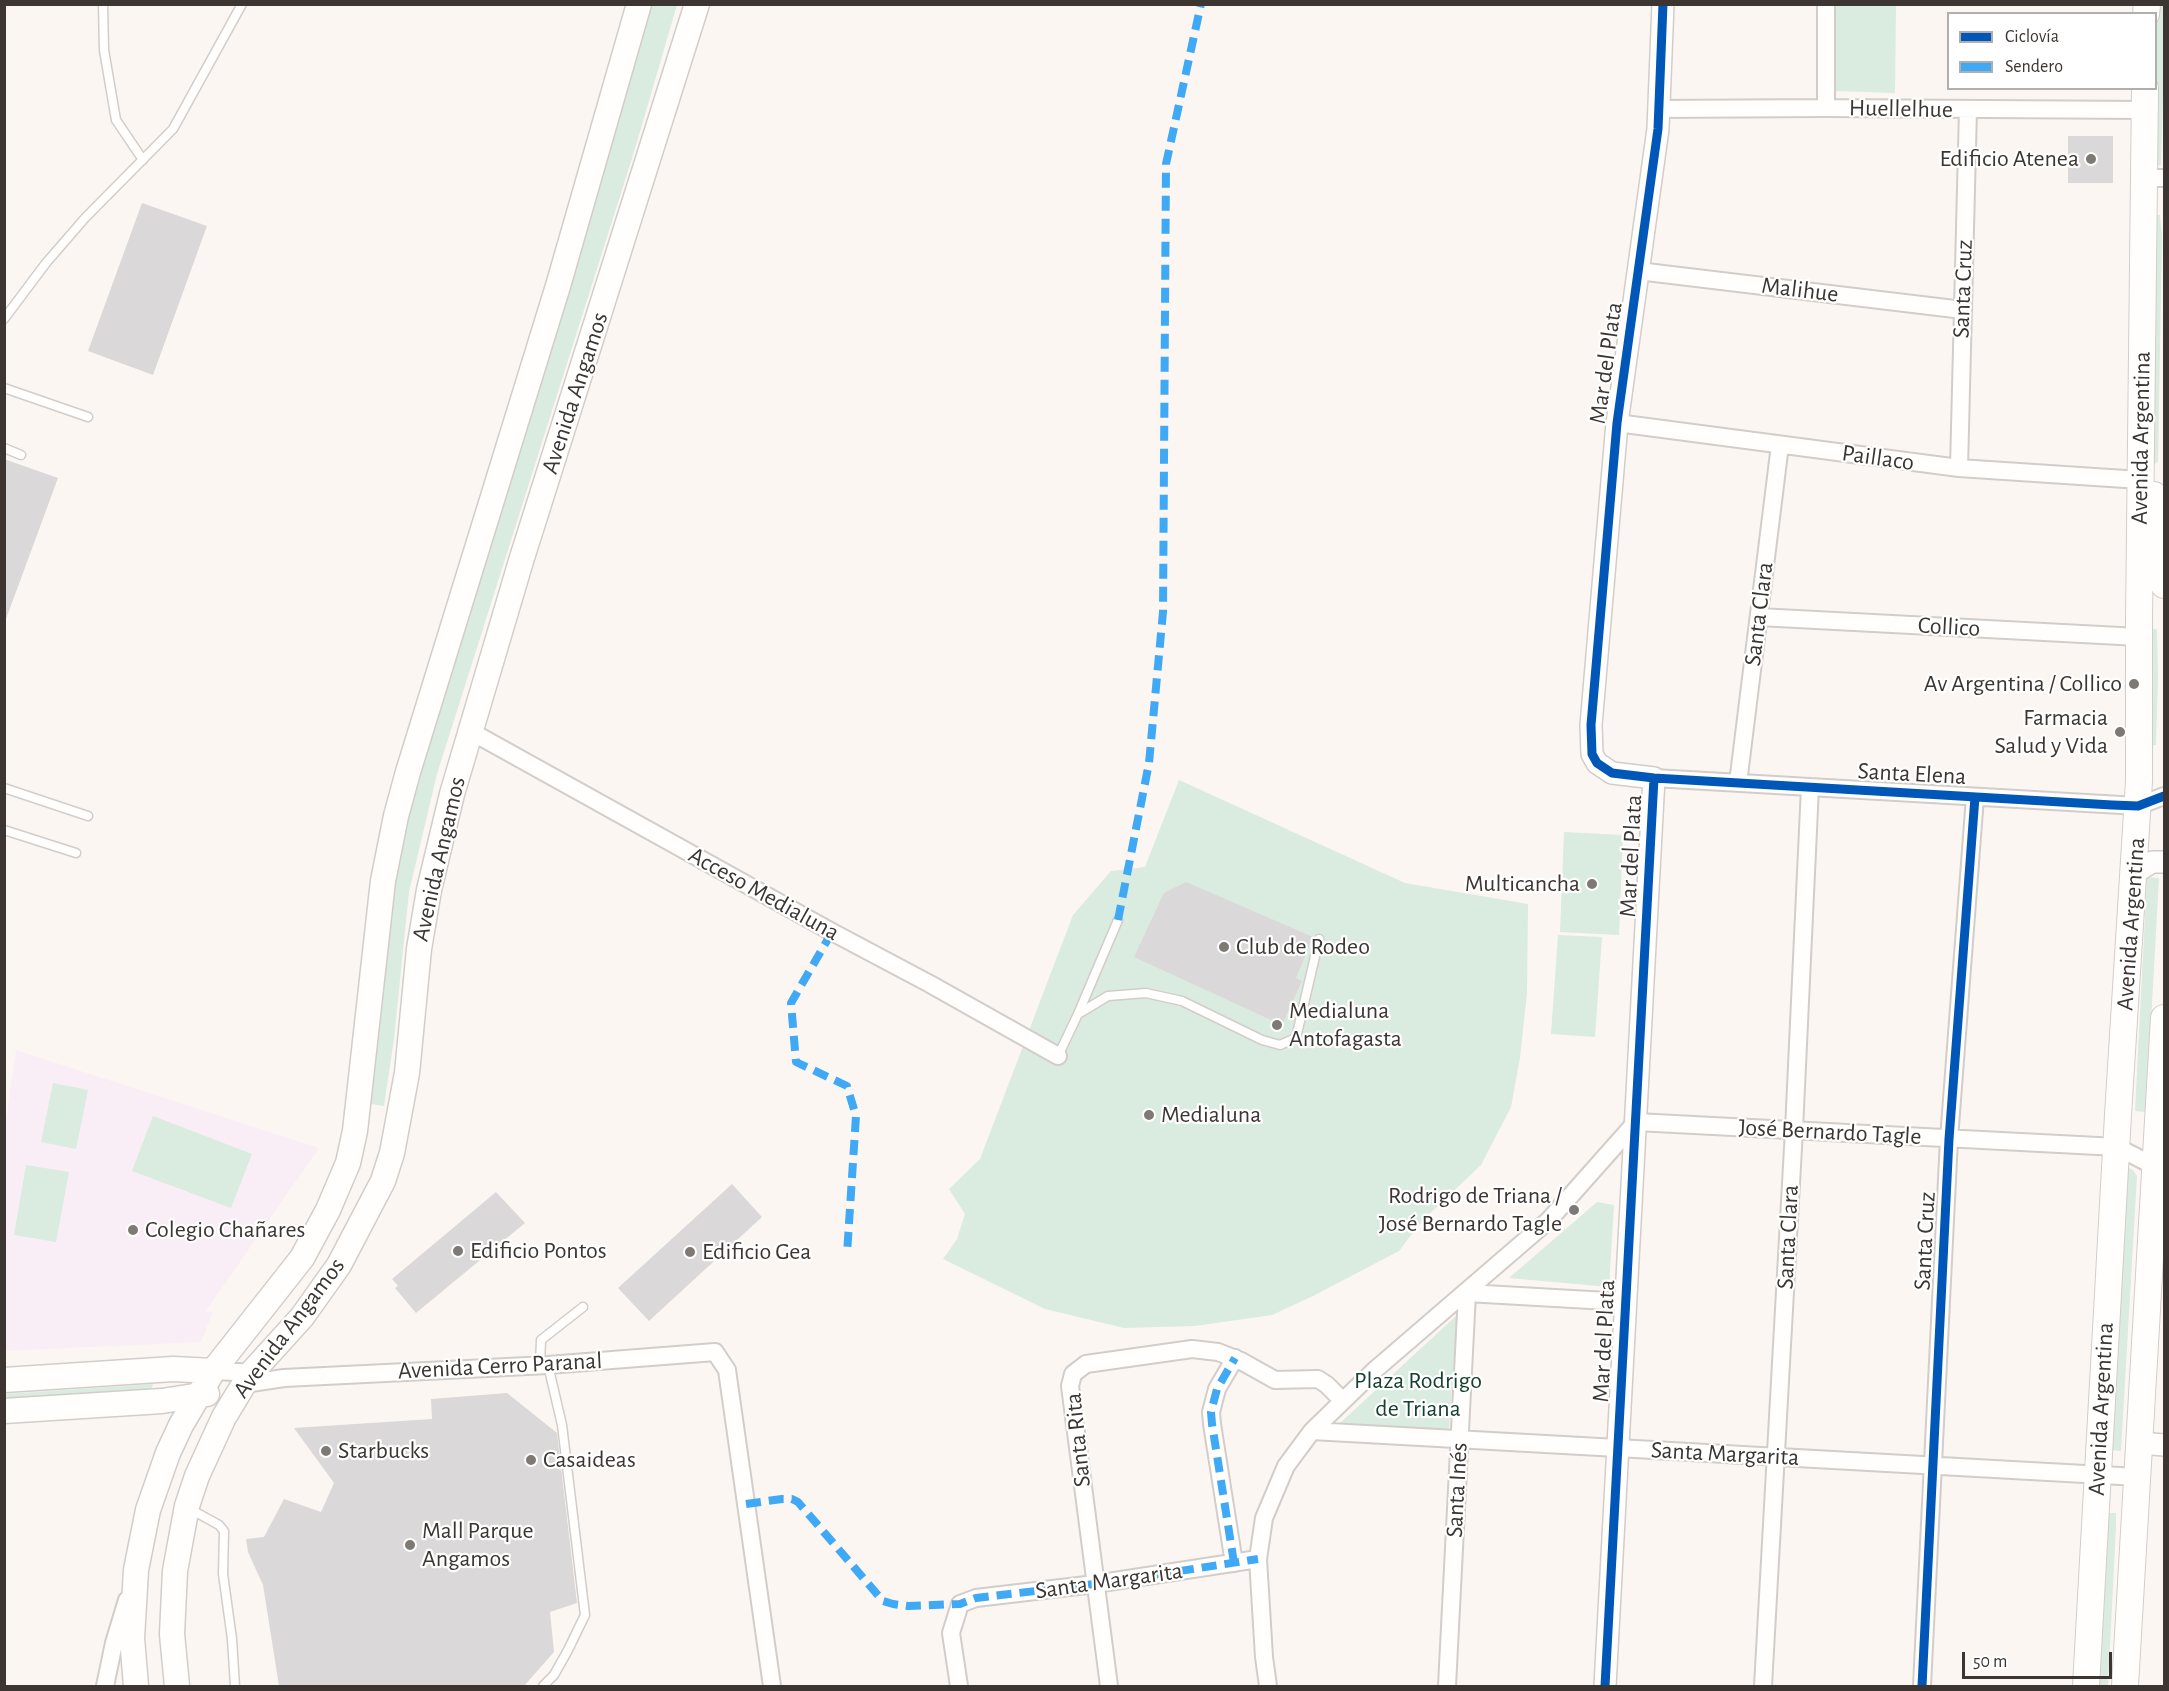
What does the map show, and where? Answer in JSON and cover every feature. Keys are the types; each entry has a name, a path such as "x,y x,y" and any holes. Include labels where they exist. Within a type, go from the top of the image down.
{"main road":[{"name":"Avenida Angamos","path":"136,1686 132,1638 136,1570 143,1530 157,1481 181,1425 196,1397 213,1371 302,1258 328,1210 348,1163 355,1131 383,881 396,816 558,286 639,4"},
{"name":"Avenida Angamos","path":"177,1686 173,1654 172,1604 180,1539 187,1506 210,1446 248,1378 302,1317 339,1265 383,1181 398,1129 407,1073 419,949 429,890 470,731 521,561 697,4"},
{"name":"Avenida Argentina","path":"2086,1686 2116,1147 2138,806 2140,480 2154,178 2145,99"},
{"path":"2140,480 2149,485 2156,498 2160,565 2164,585"},
{"name":"Avenida Argentina","path":"2125,1686 2138,1477 2152,1444 2164,1018"},
{"name":"Avenida Cerro Paranal","path":"4,1380 173,1368 213,1371"},
{"name":"Avenida Cerro Paranal","path":"4,1412 196,1397 248,1378"}],"street":[{"name":"Mar del Plata","path":"1605,1686 1654,778 1612,773 1597,763 1592,754 1591,726 1617,423 1658,129 1663,4"},
{"path":"1826,4 1826,108"},
{"name":"Huellelhue","path":"1657,109 1968,109 2145,99"},
{"name":"Santa Cruz","path":"1959,468 1968,109"},
{"name":"Malihue","path":"1638,271 1963,310"},
{"name":"Paillaco","path":"1617,423 1959,468 2140,480"},
{"name":"Santa Clara","path":"1738,783 1780,445"},
{"name":"Collico","path":"1759,617 2139,637"},
{"name":"Acceso Medialuna","path":"470,731 1058,1056"},
{"name":"Santa Elena","path":"1654,778 2138,806 2164,796"},
{"name":"Santa Clara","path":"1763,1686 1794,1130 1810,788"},
{"name":"Santa Cruz","path":"1922,1686 1949,1139 1975,797"},
{"path":"2134,873 2152,862 2164,862"},
{"path":"1268,1686 1258,1559 1264,1518 1286,1466 1311,1431 1376,1369 1467,1293 1549,1220 1636,1122"},
{"name":"José Bernardo Tagle","path":"1636,1122 2116,1147 2160,1167"},
{"path":"1467,1293 1625,1302"},
{"name":"Santa Inés","path":"1447,1686 1467,1293"},
{"name":"Santa Rita","path":"1109,1686 1070,1386 1073,1374 1086,1364 1192,1349 1218,1352 1275,1380 1318,1379 1343,1401"},
{"name":"Avenida Cerro Paranal","path":"213,1371 248,1378 285,1378 544,1365 715,1352 727,1370 772,1686"},
{"path":"1234,1358 1217,1389 1211,1412 1234,1563"},
{"name":"Santa Margarita","path":"1311,1431 2138,1477"},
{"name":"Santa Margarita","path":"959,1686 951,1633 960,1604 976,1598 1095,1584 1258,1559"},
{"name":"Avenida Angamos","path":"105,1686 114,1643 136,1570"}],"lane":[{"path":"103,4 104,50 116,120 143,160"},
{"path":"4,319 46,263 85,218 173,129 242,4"},
{"path":"4,388 88,417"},
{"path":"4,448 21,454"},
{"path":"4,788 88,816"},
{"path":"4,830 76,853"},
{"path":"1058,1056 1118,920"},
{"path":"1078,1014 1107,996 1146,993 1182,1001 1262,1040 1280,1044 1296,1038 1319,939"},
{"path":"543,1686 559,1667 585,1615 562,1425 544,1365 541,1340 584,1307"},
{"path":"187,1506 188,1509 219,1525 224,1531 223,1574 232,1640 235,1686"}],"shaded area":[{"name":"Colegio Chañares","path":"16,1050 319,1148 206,1311 213,1312 201,1342 5,1351 4,1134"}],"green space":[{"path":"652,5 677,5 634,152 437,774 409,892 394,1039 384,1106 365,1103 402,824 473,585"},
{"path":"1835,5 1896,5 1895,93 1836,91"},
{"path":"2153,5 2164,5 2161,165 2153,166 2154,90 2157,90 2155,12"},
{"path":"2153,215 2160,215 2162,236 2158,462 2151,465"},
{"path":"2146,629 2157,629 2158,678 2156,745 2144,746"},
{"name":"Medialuna Antofagasta","path":"1179,780 1405,883 1528,904 1527,993 1520,1058 1511,1107 1481,1165 1422,1221 1399,1251 1272,1315 1195,1326 1124,1328 1045,1309 943,1259 957,1239 965,1214 949,1189 980,1159 1073,915 1111,871 1145,867"},
{"name":"Multicancha","path":"1564,832 1623,835 1619,935 1560,932"},
{"path":"2147,877 2159,878 2146,1112 2135,1111"},
{"name":"Multicancha","path":"1558,935 1602,937 1595,1037 1551,1034"},
{"path":"53,1083 88,1090 76,1149 41,1142"},
{"path":"153,1116 252,1154 231,1208 132,1171"},
{"path":"26,1165 69,1172 56,1242 14,1235"},
{"path":"2129,1168 2137,1176 2121,1451 2110,1450 2126,1171"},
{"path":"1597,1202 1614,1205 1609,1287 1509,1278"},
{"name":"Plaza Rodrigo de Triana","path":"1457,1315 1449,1429 1339,1424"},
{"path":"153,1384 150,1393 5,1402 5,1394"},
{"path":"2106,1513 2116,1513 2108,1686 2097,1686"}],"building":[{"name":"Edificio Atenea","path":"2068,136 2113,136 2113,183 2068,183"},
{"path":"142,203 207,226 153,375 88,351"},
{"path":"4,459 58,478 6,619 4,619"},
{"name":"Club de Rodeo","path":"1186,882 1313,937 1296,978 1302,981 1282,1025 1134,957 1164,893"},
{"name":"Edificio Gea","path":"732,1184 762,1217 649,1321 618,1288"},
{"name":"Edificio Pontos","path":"496,1192 525,1223 416,1313 395,1288 398,1286 392,1279"},
{"name":"Mall Parque Angamos","path":"507,1393 557,1433 577,1603 550,1612 554,1652 524,1686 279,1686 263,1585 248,1552 246,1539 264,1537 284,1499 321,1512 334,1483 294,1428 432,1419 431,1399"}],"marked path":[{"path":"1118,920 1149,763 1163,612 1166,164 1201,4"},
{"path":"832,932 791,1003 796,1062 847,1086 856,1116 847,1254"},
{"path":"1234,1563 1211,1412 1217,1389 1235,1358"},
{"path":"746,1504 782,1499 792,1499 798,1502 883,1601 908,1606 960,1604 976,1598 1095,1584 1258,1559"}],"cycle path":[{"path":"1663,4 1658,129 1617,423 1591,725 1592,754 1597,763 1612,773 1654,778 2112,805 2138,806 2164,796"},
{"path":"1605,1686 1654,778"},
{"path":"1922,1686 1949,1139 1975,797"}],"place":[{"name":"Edificio Atenea","path":"2091,159"},
{"name":"Av Argentina / Collico","path":"2134,684"},
{"name":"Farmacia Salud y Vida","path":"2120,732"},
{"name":"Multicancha","path":"1592,884"},
{"name":"Club de Rodeo","path":"1224,947"},
{"name":"Medialuna Antofagasta","path":"1277,1025"},
{"name":"Medialuna","path":"1149,1115"},
{"name":"Rodrigo de Triana / José Bernardo Tagle","path":"1574,1210"},
{"name":"Colegio Chañares","path":"133,1230"},
{"name":"Edificio Pontos","path":"458,1251"},
{"name":"Edificio Gea","path":"690,1252"},
{"name":"Starbucks","path":"326,1451"},
{"name":"Casaideas","path":"531,1460"},
{"name":"Mall Parque Angamos","path":"410,1545"}]}
